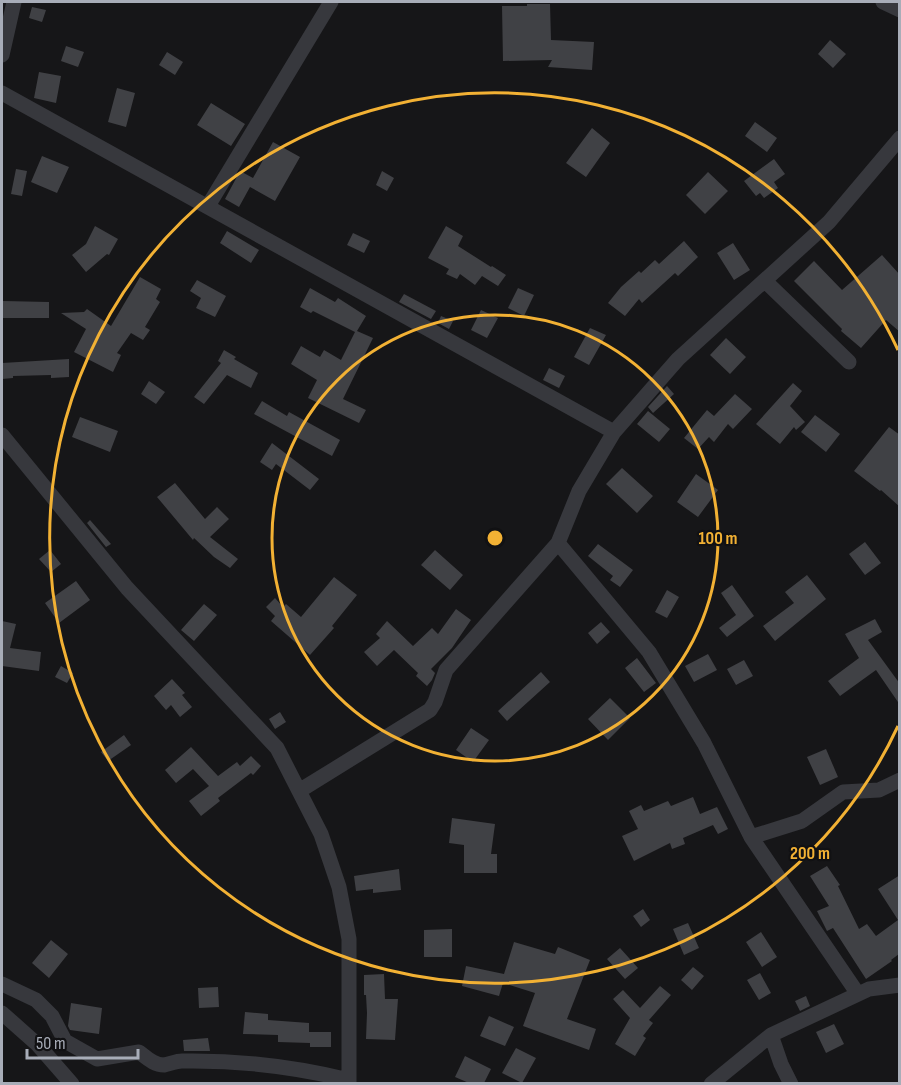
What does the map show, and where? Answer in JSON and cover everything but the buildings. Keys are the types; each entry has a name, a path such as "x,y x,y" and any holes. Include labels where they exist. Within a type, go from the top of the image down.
{"street":[{"path":"2,55 14,2"},
{"path":"208,206 331,2"},
{"path":"883,2 900,10"},
{"path":"2,93 615,432"},
{"path":"298,791 430,710 446,670 558,543 579,491 615,432 678,359 830,222 900,138"},
{"path":"765,281 849,362"},
{"path":"2,435 127,588 277,748 321,834 339,887 349,939 349,1082 304,1070 213,1062 179,1061 164,1065 153,1063 140,1052 97,1059 65,1041 52,1016 36,1000 2,984"},
{"path":"558,543 649,652 704,742 751,837 858,994"},
{"path":"751,837 802,821 843,792 879,790 900,780"},
{"path":"711,1083 771,1035 869,989 900,985"},
{"path":"2,1013 38,1045 72,1083"},
{"path":"771,1035 781,1064 791,1083"}]}
